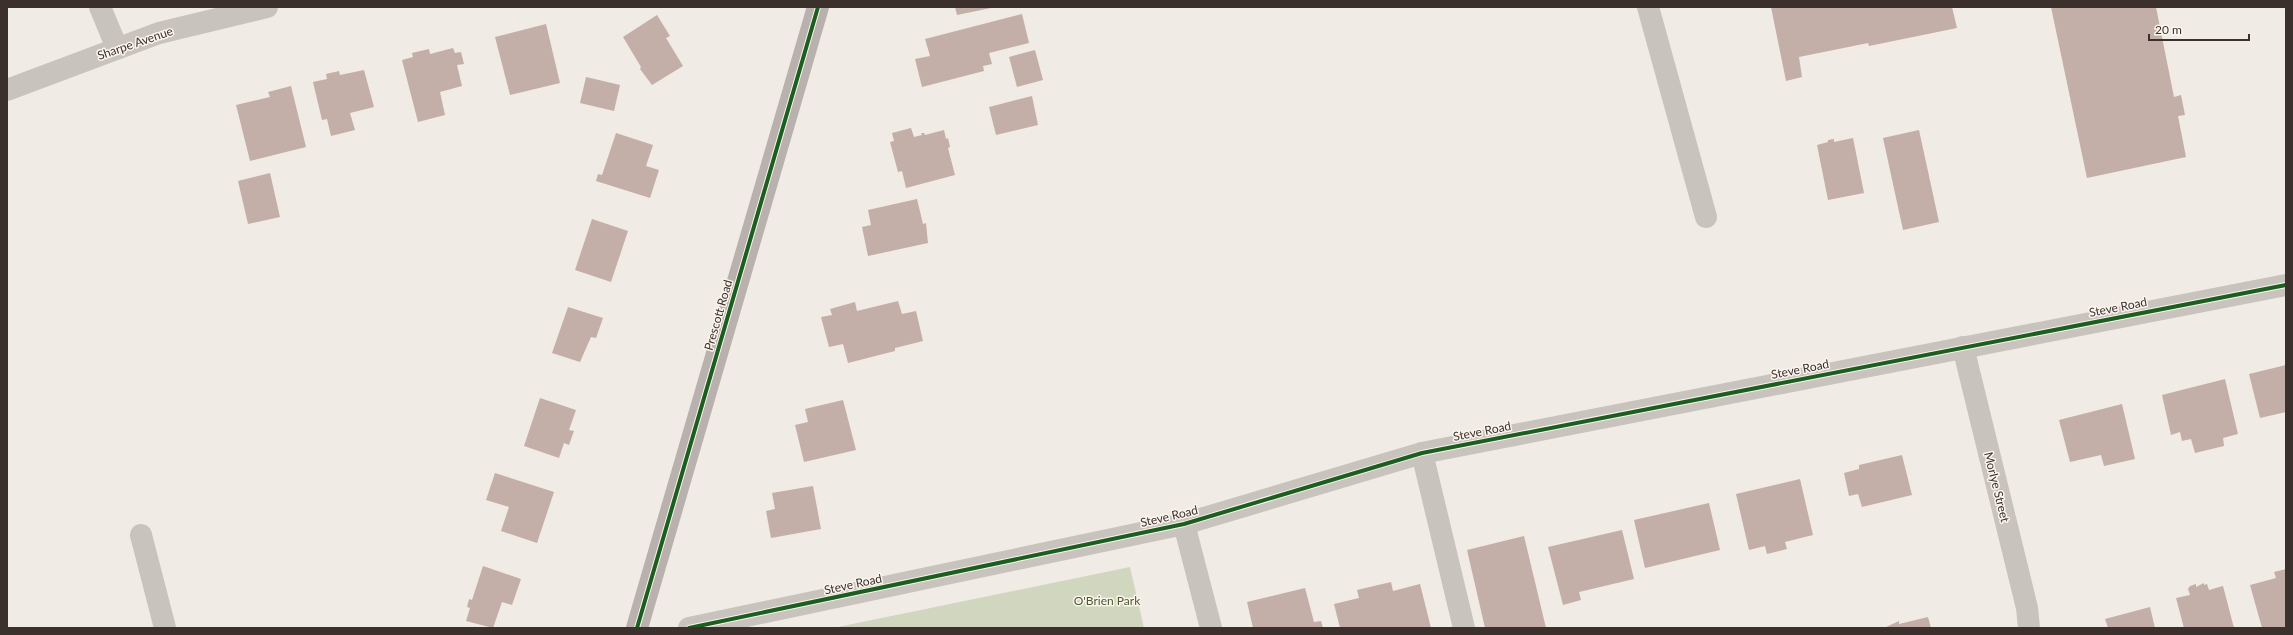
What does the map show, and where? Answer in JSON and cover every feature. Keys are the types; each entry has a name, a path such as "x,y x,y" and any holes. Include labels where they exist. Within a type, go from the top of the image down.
{"main road":[{"name":"Prescott Road","path":"637,628 818,7"}],"street":[{"path":"100,7 117,48"},
{"name":"Sharpe Avenue","path":"7,90 159,33 267,7"},
{"path":"1648,7 1706,217"},
{"name":"Steve Road","path":"690,628 1184,524 1422,453 1963,347 2286,286"},
{"name":"Morlye Street","path":"1963,347 2028,608 2029,628"},
{"path":"1422,453 1464,628"},
{"path":"1184,524 1211,628"},
{"path":"141,535 165,628"}],"green space":[{"name":"O'Brien Park","path":"1130,567 1144,628 833,628"}],"building":[{"path":"955,7 991,7 991,8 957,15"},
{"path":"1771,7 1952,7 1957,28 1869,46 1868,43 1799,57 1802,77 1786,81"},
{"path":"2051,7 2156,7 2174,97 2181,95 2185,115 2178,116 2186,157 2087,178"},
{"path":"1022,14 1029,43 989,53 992,64 983,66 984,71 922,87 915,59 930,56 925,39"},
{"path":"657,15 670,36 666,38 683,66 652,85 640,69 641,67 623,37"},
{"path":"546,24 560,83 510,95 495,37"},
{"path":"453,48 455,53 461,52 464,64 457,65 462,86 440,92 445,115 418,122 402,60 413,57 412,53 429,49 430,54"},
{"path":"1035,50 1043,80 1017,87 1009,57"},
{"path":"364,70 374,107 350,113 355,130 331,136 327,119 322,120 313,82 327,79 326,74 339,71 340,75"},
{"path":"586,77 620,85 614,111 580,103"},
{"path":"291,86 306,147 250,161 236,105 270,97 268,92"},
{"path":"1032,96 1038,125 996,135 989,107"},
{"path":"911,128 914,137 922,135 921,133 924,133 925,135 944,130 946,139 948,138 950,147 948,148 955,175 906,188 902,171 898,172 890,142 894,141 892,133"},
{"path":"1919,130 1939,222 1903,230 1883,138"},
{"path":"616,133 653,145 646,166 659,170 650,198 596,181 598,174 602,175"},
{"path":"1853,138 1864,193 1828,200 1817,145 1828,142 1828,140 1834,139 1834,142"},
{"path":"270,173 280,217 248,224 238,181"},
{"path":"917,199 923,224 926,223 928,243 868,256 862,227 871,225 868,210"},
{"path":"592,219 628,231 611,282 575,270"},
{"path":"898,301 902,314 916,311 923,341 895,348 895,351 848,363 843,344 829,347 821,317 832,315 830,309 855,302 857,311"},
{"path":"568,307 603,318 596,338 591,337 580,362 552,353"},
{"path":"2286,365 2286,412 2260,418 2249,374"},
{"path":"2225,379 2238,434 2223,438 2224,446 2195,453 2191,439 2182,441 2180,432 2171,435 2162,395"},
{"path":"540,398 576,410 569,430 574,431 569,445 564,443 559,458 524,446"},
{"path":"843,400 856,450 804,462 795,425 808,422 805,409"},
{"path":"2122,404 2135,459 2104,466 2101,455 2070,462 2059,420"},
{"path":"1902,455 1912,495 1862,507 1858,494 1849,496 1844,473 1859,469 1859,465"},
{"path":"495,473 554,492 537,543 501,531 509,507 486,500"},
{"path":"1800,479 1813,535 1785,542 1787,549 1767,554 1765,546 1749,550 1736,494"},
{"path":"813,486 821,529 771,538 766,511 775,509 772,493"},
{"path":"1709,503 1720,550 1645,568 1634,520"},
{"path":"1622,530 1634,579 1579,592 1581,600 1563,605 1548,547"},
{"path":"1524,536 1546,628 1485,628 1467,550"},
{"path":"483,566 521,579 512,605 502,602 493,628 466,621 470,608 467,607 469,599 472,600"},
{"path":"2286,569 2286,628 2262,628 2250,585 2276,578 2274,572"},
{"path":"1391,582 1393,591 1420,584 1431,628 1340,628 1334,604 1359,598 1357,590"},
{"path":"2204,583 2204,585 2207,584 2209,590 2223,586 2234,628 2184,628 2176,598 2190,595 2188,589 2190,586 2196,584 2196,587"},
{"path":"1305,588 1314,622 1321,621 1323,628 1253,628 1247,602"},
{"path":"2150,607 2155,628 2108,628 2105,619"},
{"path":"1928,617 1931,628 1884,628 1899,621 1899,624"}],"cycle path":[{"path":"637,628 818,7"},
{"path":"689,628 1184,524 1422,453 2286,285"}]}
